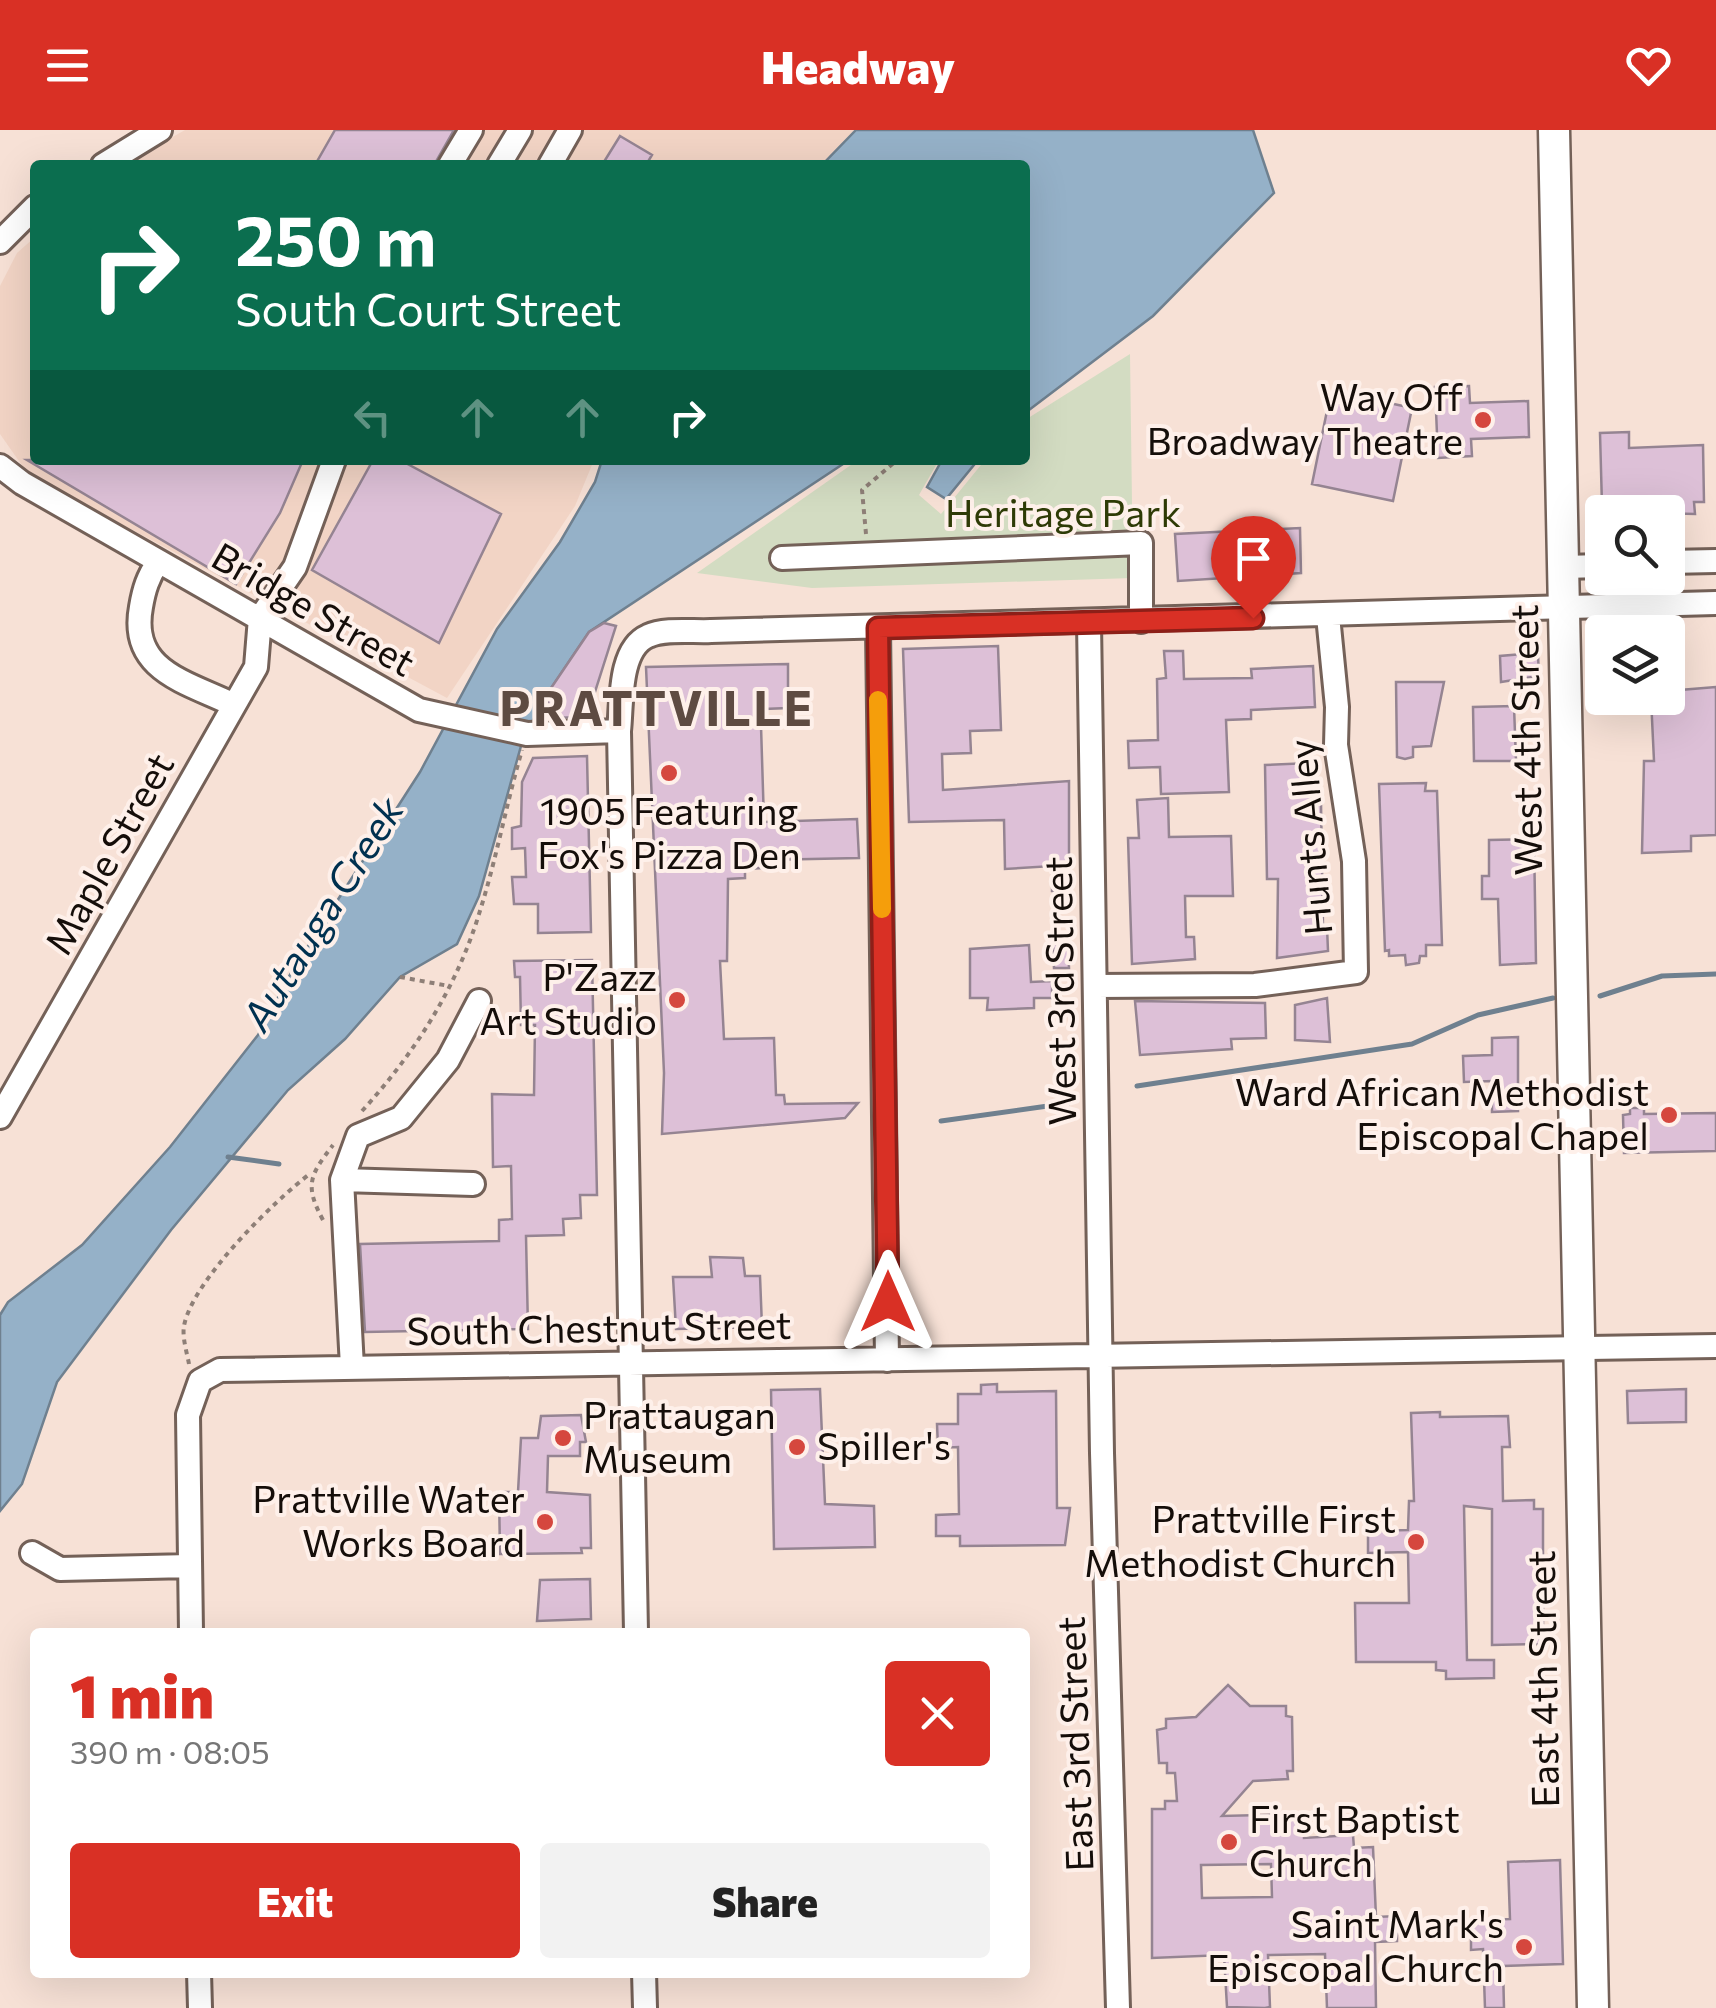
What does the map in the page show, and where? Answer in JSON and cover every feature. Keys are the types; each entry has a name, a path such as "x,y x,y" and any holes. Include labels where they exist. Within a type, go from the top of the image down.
{"main road":[{"name":"West 4th Street","path":"1554,130 1578,1348"},
{"name":"East 4th Street","path":"1578,1348 1593,2008"}],"street":[{"path":"111,160 160,130"},
{"path":"453,160 471,130"},
{"path":"503,160 520,130"},
{"path":"553,160 570,130"},
{"path":"0,242 30,213"},
{"path":"260,618 295,567 332,465"},
{"name":"Bridge Street","path":"0,466 379,690 439,717 532,743 618,731"},
{"path":"782,558 1141,543 1141,621"},
{"path":"1685,562 1716,561"},
{"path":"158,562 146,580 138,624 142,650 157,667 234,705"},
{"path":"1564,568 1585,567"},
{"path":"636,1628 618,731 626,665 636,646 648,636 1716,603"},
{"name":"Hunts Alley","path":"1096,986 1255,985 1356,972 1354,861 1336,745 1328,616"},
{"name":"Maple Street","path":"0,1117 256,667 260,618"},
{"name":"West 3rd Street","path":"1089,623 1101,1358"},
{"path":"878,628 887,1360"},
{"path":"352,1367 342,1180 358,1136 400,1118 448,1060 479,1001"},
{"path":"0,1092 30,1068"},
{"path":"342,1180 474,1184"},
{"name":"South Chestnut Street","path":"190,1566 188,1415 200,1381 220,1370 1716,1346"},
{"name":"East 3rd Street","path":"1101,1358 1118,2008"},
{"path":"32,1552 60,1569 190,1566 192,1628"},
{"path":"199,1978 200,2008"},
{"path":"644,1978 645,2008"}],"path":[{"path":"868,554 862,490 890,465"},
{"path":"400,977 449,986 478,917 522,750 532,743"},
{"path":"189,1366 183,1328 193,1304 244,1234 311,1173"}],"shaded area":[{"path":"185,130 856,130 827,160 132,160"},
{"path":"30,241 30,465 592,465 575,506 447,698 28,474 0,434 0,286 17,253"}],"green space":[{"name":"Heritage Park","path":"1130,354 1133,578 812,588 697,573 851,465 936,465 919,495 941,514 981,465 1030,465 1030,417"}],"water":[{"path":"856,130 1253,130 1274,193 1153,316 1030,409 1030,160 827,160"},
{"path":"600,465 841,465 589,632 541,703 521,746 479,896 457,944 400,977 345,1039 288,1090 171,1230 57,1382 22,1484 0,1511 0,1315 8,1302 82,1245 170,1147 258,1035 292,971 420,772 497,629 560,542 595,482"},
{"path":"939,465 974,465 946,499 927,487"}],"building":[{"path":"335,130 454,130 437,160 318,160"},
{"path":"620,136 652,155 649,160 605,160"},
{"name":"Way Off Broadway Theatre","path":"1469,386 1470,403 1528,401 1529,437 1471,439 1472,456 1438,458 1435,387"},
{"path":"1371,399 1412,408 1393,501 1312,484 1329,401 1369,409"},
{"path":"1629,432 1629,448 1703,445 1704,502 1694,502 1695,514 1685,514 1685,495 1602,495 1600,433"},
{"path":"35,465 301,465 280,513 236,584"},
{"path":"370,465 409,465 501,514 439,643 312,570"},
{"path":"1300,528 1301,573 1178,581 1175,534"},
{"path":"604,623 616,626 587,717 550,718 547,694 589,632"},
{"path":"998,646 1001,730 970,731 971,753 942,754 943,790 1069,781 1069,891 1052,891 1052,866 1005,869 1004,820 909,822 903,649"},
{"path":"1164,651 1183,651 1184,679 1252,678 1251,669 1313,666 1315,707 1251,710 1251,719 1226,720 1229,792 1161,794 1160,767 1129,768 1128,741 1158,740 1157,679 1166,678"},
{"path":"1538,655 1539,676 1501,682 1500,656"},
{"path":"788,664 788,708 764,709 761,726 764,822 857,819 859,858 764,860 764,868 745,869 745,878 728,879 727,961 720,961 724,1039 774,1038 776,1095 784,1095 785,1104 858,1103 845,1118 662,1134 664,1073 646,667"},
{"path":"1396,682 1444,682 1431,746 1413,747 1413,757 1405,759 1397,757"},
{"path":"1716,687 1716,835 1691,836 1691,851 1642,853 1644,761 1654,761 1652,715 1685,715 1685,690"},
{"path":"1514,706 1516,761 1474,761 1473,707"},
{"path":"587,756 591,932 538,933 538,904 514,904 512,877 526,877 525,848 512,849 512,828 521,826 522,782 533,758"},
{"path":"1310,763 1312,803 1321,803 1323,927 1327,927 1328,951 1277,958 1278,879 1267,879 1265,765"},
{"path":"1426,783 1425,791 1437,791 1442,945 1426,945 1426,956 1420,956 1419,963 1406,965 1405,955 1389,956 1389,950 1385,951 1379,784"},
{"path":"1168,798 1169,837 1231,836 1233,896 1185,896 1186,937 1194,937 1195,959 1132,964 1128,838 1139,838 1137,800"},
{"path":"1534,839 1536,963 1500,965 1498,899 1482,899 1482,876 1489,876 1489,840"},
{"path":"1068,943 1069,968 1054,968 1053,944"},
{"path":"1029,945 1031,982 1052,981 1052,998 1034,998 1034,1008 987,1010 988,998 970,998 970,949"},
{"path":"592,960 597,1195 580,1195 581,1218 563,1219 564,1235 526,1236 528,1329 365,1332 360,1244 499,1241 499,1220 512,1219 511,1166 493,1167 492,1094 534,1095 535,1025 521,1025 520,977 515,977 514,961"},
{"path":"1327,998 1330,1042 1295,1040 1295,1005"},
{"path":"1135,1001 1265,1003 1266,1038 1231,1039 1232,1049 1140,1055"},
{"path":"1518,1037 1518,1111 1492,1112 1492,1081 1464,1082 1463,1056 1492,1055 1492,1038"},
{"path":"1630,1108 1644,1108 1644,1114 1716,1113 1716,1151 1624,1153 1623,1115 1630,1114"},
{"path":"710,1257 743,1258 745,1276 760,1276 762,1327 676,1329 673,1277 712,1277"},
{"path":"997,1384 997,1392 1056,1391 1057,1508 1070,1508 1065,1545 960,1546 960,1536 936,1536 936,1515 959,1514 958,1447 938,1448 937,1424 958,1424 958,1394 981,1394 981,1385"},
{"name":"Spiller's","path":"820,1389 825,1504 874,1506 875,1547 774,1549 771,1390"},
{"path":"1686,1389 1686,1422 1628,1423 1627,1391"},
{"name":"Prattville First Methodist Church","path":"1440,1412 1440,1417 1508,1416 1510,1447 1502,1447 1503,1501 1534,1500 1534,1509 1543,1509 1543,1644 1492,1645 1492,1509 1464,1506 1467,1660 1494,1660 1494,1678 1446,1679 1446,1671 1436,1670 1436,1662 1356,1662 1355,1603 1409,1603 1408,1552 1368,1553 1368,1531 1408,1530 1409,1501 1414,1501 1411,1413"},
{"name":"Prattville Water Works Board","path":"581,1415 586,1442 580,1442 580,1456 548,1456 547,1492 590,1495 591,1548 581,1548 582,1553 500,1554 499,1492 518,1492 521,1438 538,1438 541,1416"},
{"path":"590,1579 591,1619 537,1621 540,1580"},
{"name":"First Baptist Church","path":"1228,1685 1250,1706 1286,1706 1286,1716 1292,1717 1293,1771 1287,1771 1288,1779 1253,1781 1222,1816 1303,1814 1304,1838 1353,1835 1354,1848 1373,1847 1376,1917 1397,1916 1397,1941 1375,1942 1376,2008 1327,2008 1325,1954 1268,1955 1270,2007 1265,2008 1227,2007 1224,1955 1152,1958 1152,1809 1165,1809 1165,1801 1177,1801 1175,1773 1167,1773 1167,1763 1159,1763 1157,1730 1166,1728 1166,1719 1196,1717","holes":["1271,1864 1272,1897 1202,1898 1201,1865"]},
{"path":"1560,1860 1563,1964 1503,1966 1504,2008 1485,2008 1483,1949 1471,1950 1471,1920 1510,1919 1508,1862"}],"waterway":[{"path":"1600,996 1662,976 1716,974"},
{"path":"1137,1086 1412,1044 1478,1015 1553,998"},
{"path":"941,1121 1069,1103"},
{"path":"228,1157 279,1164"}],"slow traffic":[{"path":"878,700 882,909"}],"place":[{"name":"Way Off Broadway Theatre","path":"1483,420"},
{"name":"1905 Featuring Fox's Pizza Den","path":"669,773"},
{"name":"P'Zazz Art Studio","path":"677,1000"},
{"name":"Ward African Methodist Episcopal Chapel","path":"1669,1115"},
{"name":"Prattaugan Museum","path":"563,1438"},
{"name":"Spiller's","path":"797,1447"},
{"name":"Prattville Water Works Board","path":"545,1522"},
{"name":"Prattville First Methodist Church","path":"1416,1542"},
{"name":"First Baptist Church","path":"1229,1842"},
{"name":"Saint Mark's Episcopal Church","path":"1524,1947"}],"district":[{"name":"PRATTVILLE","path":"657,709"}],"route":[{"path":"888,1302 878,628 1253,618"}],"water label":[{"name":"Autauga Creek","path":"323,914"}]}
